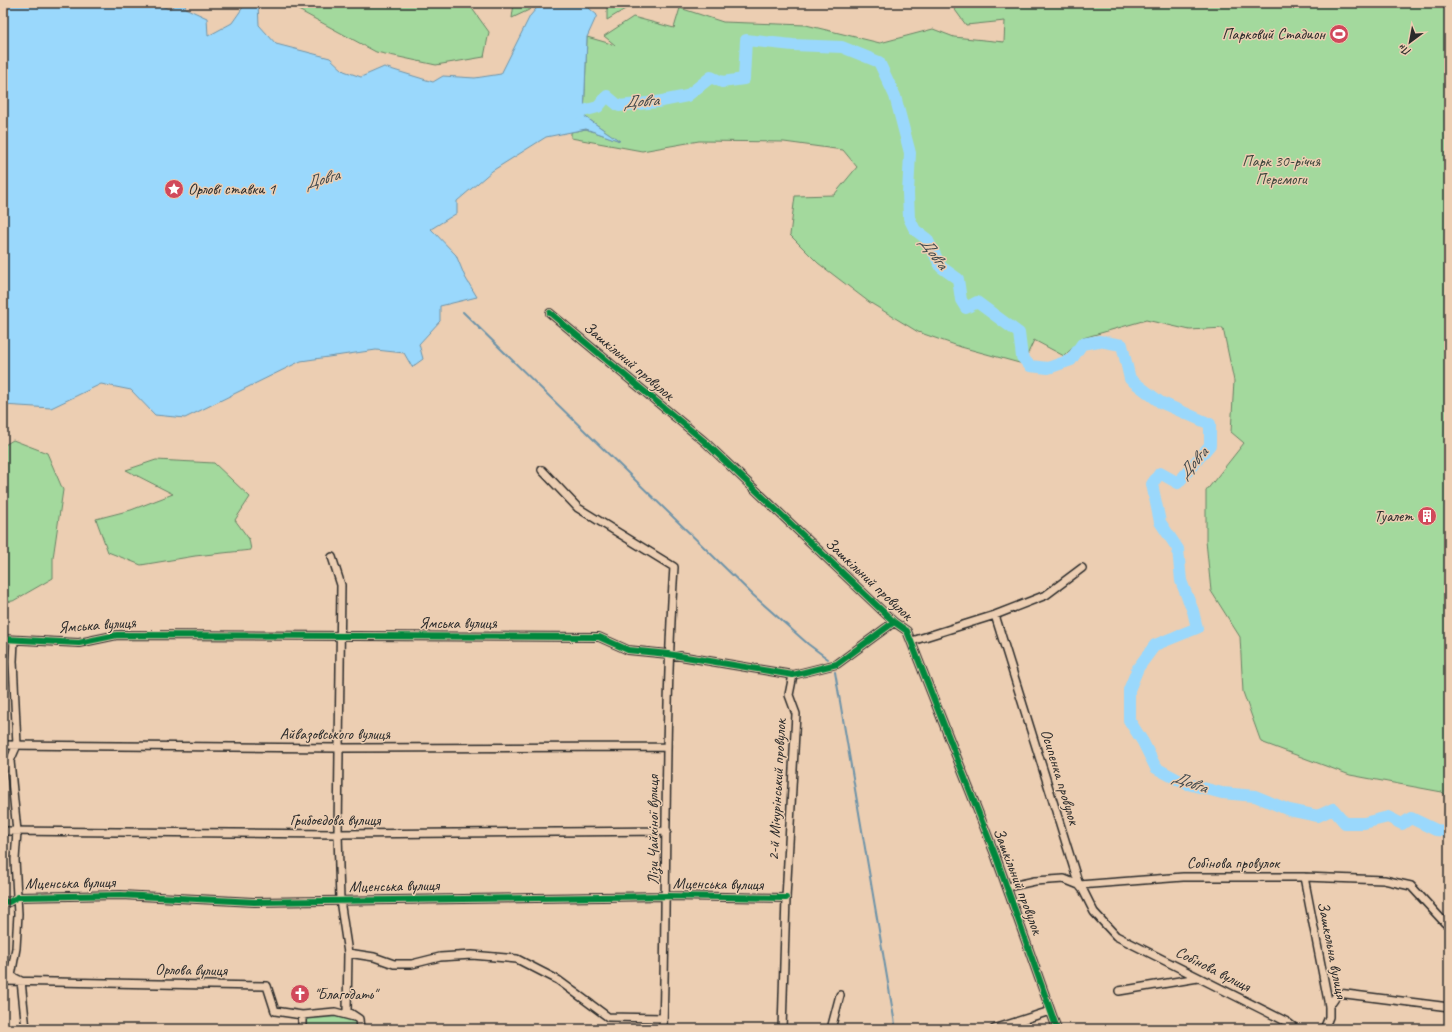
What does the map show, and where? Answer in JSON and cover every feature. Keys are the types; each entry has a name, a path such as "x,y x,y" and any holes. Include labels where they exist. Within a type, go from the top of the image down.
{"street":[{"name":"Зашкільний провулок","path":"550,312 704,441 894,622 907,631 1007,887 1057,1029"},
{"name":"Лізи Чайкіної вулиця","path":"542,470 578,508 674,567 668,654 667,896 663,1029"},
{"path":"332,557 340,585 338,834 340,900 348,953 347,1011 360,1019 360,1029"},
{"path":"912,641 995,615 1046,595 1082,568"},
{"name":"Осипенка провулок","path":"995,615 1079,885 1087,895 1094,912 1116,936"},
{"name":"Ямська вулиця","path":"3,640 79,643 117,635 599,637 628,650 668,654 793,675 838,664 894,622"},
{"path":"14,641 13,661 17,745 10,761 17,831 15,860 18,897 16,948 11,976 21,981 26,1029"},
{"name":"2-й Мічурінський провулок","path":"782,1029 786,898 796,714 789,695 793,675"},
{"name":"Айвазовського вулиця","path":"3,745 339,748 667,747"},
{"name":"Грибоєдова вулиця","path":"3,831 338,834 667,830"},
{"name":"Собінова провулок","path":"1007,887 1035,881 1064,879 1079,885 1183,876 1304,877 1384,880 1411,886 1445,923"},
{"name":"Зашкольна вулиця","path":"1304,877 1329,1006 1329,1016 1324,1029"},
{"name":"Мценська вулиця","path":"3,901 9,902 18,897 121,895 254,902 667,896 786,898"},
{"name":"Собінова вулиця","path":"1116,936 1286,1022 1296,1029"},
{"path":"348,953 374,957 394,964 412,964 440,957 472,955 517,959 558,980 608,1017 663,1018"},
{"path":"1119,991 1198,978"},
{"name":"Орлова вулиця","path":"3,981 267,986 275,1011 302,1015 335,1012 360,1019"},
{"path":"1329,1006 1338,993 1449,1007"},
{"path":"831,1029 840,995"},
{"path":"994,1029 1050,1011"},
{"path":"302,1015 302,1029"}],"shaded area":[{"path":"619,1026 654,1028 654,1029 619,1029"}],"green space":[{"path":"289,3 468,3 489,32 484,57 436,65 376,52 291,6"},
{"path":"514,3 534,3 529,10 512,18"},
{"path":"607,3 635,3 607,20"},
{"name":"Парк 30-річчя Перемоги","path":"950,3 1449,3 1449,798 1442,792 1350,775 1261,742 1243,692 1240,637 1211,591 1206,541 1206,491 1244,443 1231,432 1234,381 1223,328 1190,330 1146,320 1083,338 1064,356 1034,340 1023,364 961,347 918,332 869,302 818,263 790,235 795,196 834,195 857,167 843,150 784,142 699,141 642,151 571,138 571,132 586,129 618,140 584,116 587,37 615,45 604,36 633,17 674,28 680,8 723,22 806,25 880,43 933,29 954,37 1004,42 1005,21 966,25"},
{"path":"13,440 47,453 63,490 53,558 53,578 13,601 3,602 3,446"},
{"path":"156,460 214,463 250,497 235,520 249,539 251,550 195,556 141,565 108,552 96,519 131,510 173,494 126,470"},
{"path":"335,1012 359,1019 360,1029 302,1029 302,1015"}],"water":[{"path":"3,3 154,3 169,9 177,3 186,3 185,8 207,18 208,36 232,23 246,3 258,3 259,25 276,44 330,58 344,71 361,77 384,67 433,82 443,76 475,78 501,74 530,16 541,3 583,3 597,15 587,37 584,116 620,141 586,129 546,137 492,171 457,201 457,213 431,229 456,255 465,277 477,297 440,306 440,321 419,344 423,359 412,367 404,353 376,350 301,361 185,418 155,415 131,390 101,384 51,408 3,405"}],"waterway":[{"name":"Довга","path":"568,115 598,107 607,96 619,106 657,102 687,96 711,77 722,82 744,79 746,40 793,45 842,47 879,62 895,96 910,153 908,193 909,218 915,230 927,239 941,267 958,279 961,300 966,308 977,302 1019,333 1022,357 1030,366 1048,368 1071,360 1082,344 1099,341 1122,345 1130,379 1160,402 1210,424 1210,445 1178,483 1160,473 1152,484 1160,522 1178,549 1181,581 1193,611 1197,628 1155,645 1138,668 1129,690 1129,720 1143,742 1156,768 1184,783 1222,793 1255,796 1289,810 1318,816 1333,809 1345,823 1364,823 1388,817 1402,824 1411,818 1436,830 1446,831 1449,835"},
{"path":"463,312 753,595 808,644 828,659"},
{"path":"835,672 895,1024 894,1029"}],"cycle path":[{"path":"550,313 704,441 894,622 907,631 996,857 1057,1029"},
{"path":"3,639 79,643 117,635 599,637 628,650 668,654 793,675 837,664 894,622"},
{"path":"3,901 9,902 18,897 121,895 254,902 667,896 786,898"}],"place":[{"name":"Парковий Стадион","path":"1339,34"},
{"name":"Орлові ставки 1","path":"174,189"},
{"name":"Туалет","path":"1427,516"},
{"name":"\"Благодать\"","path":"300,994"}]}
